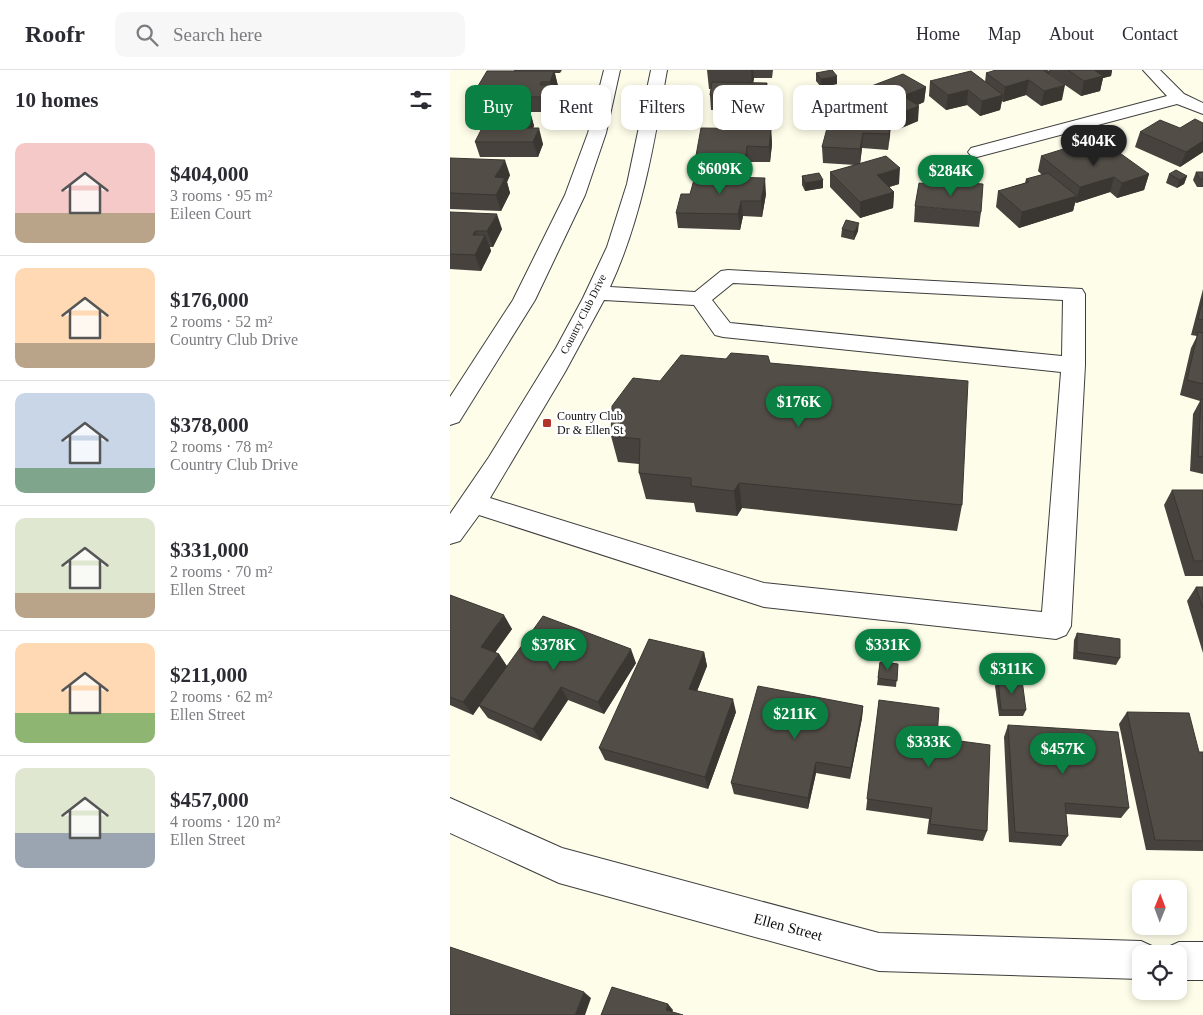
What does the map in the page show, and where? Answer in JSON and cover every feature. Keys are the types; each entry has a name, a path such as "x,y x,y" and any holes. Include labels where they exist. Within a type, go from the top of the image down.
{"street":[{"path":"450,416 524,300 575,195 597,133 612,70"},
{"name":"Country Club Drive","path":"450,533 475,503 546,384 596,293 625,222 643,157 659,70"},
{"path":"1151,70 1178,98 1203,110"},
{"path":"977,152 1178,98"},
{"path":"475,503 764,594 1056,626 1074,365 1074,294 728,276 700,299 596,293"},
{"path":"700,299 722,330 1074,365"},
{"name":"Ellen Street","path":"450,815 559,865 879,952 1132,960"},
{"path":"1187,960 1203,961"}],"building":[{"path":"832,70 837,76 821,79 816,73"},
{"path":"996,70 1043,70 1065,85 1044,91 1029,80 1005,87 986,73"},
{"path":"1068,70 1094,70 1103,76 1084,81"},
{"path":"487,71 554,71 550,82 541,82 541,97 531,97 531,85 479,85"},
{"path":"971,71 1003,95 982,101 968,90 948,95 930,81"},
{"path":"903,74 926,87 906,95 906,85 874,85"},
{"path":"712,82 767,83 767,85 713,85 713,95 710,95"},
{"path":"906,98 919,106 906,111"},
{"path":"1195,119 1203,123 1203,141 1186,152 1140,132 1160,120 1180,128"},
{"path":"531,128 539,128 533,142 475,142 481,130 531,130"},
{"path":"703,128 713,128 713,130 771,130 769,147 747,146 745,161 695,161 701,130 703,130"},
{"path":"827,130 890,130 889,134 863,133 860,149 822,147"},
{"path":"1073,146 1090,159 1117,151 1149,174 1122,183 1114,177 1080,187 1041,156"},
{"path":"886,156 900,168 877,175 894,192 860,202 830,172"},
{"path":"450,158 505,160 495,177 505,178 496,195 450,193"},
{"path":"1176,170 1187,176 1180,180 1169,174"},
{"path":"1196,172 1203,172 1203,179 1200,179"},
{"path":"819,173 823,180 805,183 802,176"},
{"path":"1048,173 1077,196 1022,212 998,191 1029,182 1026,179"},
{"path":"695,176 765,178 761,201 741,201 738,214 676,213 681,194 690,194"},
{"path":"955,182 983,184 981,212 915,206 919,183 955,186"},
{"path":"450,212 497,214 487,231 475,231 473,235 485,235 475,255 450,254"},
{"path":"846,220 859,223 854,232 842,229"},
{"path":"1203,298 1203,320 1198,319"},
{"path":"1198,332 1203,333 1203,384 1187,380"},
{"path":"731,353 768,356 770,363 968,381 962,505 739,483 734,491 691,486 691,478 639,473 640,439 611,436 612,406 633,378 660,381 681,355 726,359"},
{"path":"1201,399 1203,399 1203,457 1198,456"},
{"path":"1172,490 1203,490 1203,561 1194,561"},
{"path":"1196,587 1203,587 1203,609"},
{"path":"450,595 504,615 481,647 499,654 463,702 450,697"},
{"path":"543,616 631,649 598,702 561,687 533,729 479,705"},
{"path":"1077,633 1120,639 1120,658 1077,652"},
{"path":"649,639 704,652 689,689 733,699 705,777 599,748"},
{"path":"880,662 898,664 897,681 878,678"},
{"path":"998,679 1022,680 1026,710 1001,710"},
{"path":"758,686 863,706 851,768 816,762 808,798 731,783"},
{"path":"879,700 939,708 937,738 990,745 987,831 930,824 932,808 867,799"},
{"path":"1127,712 1189,713 1199,752 1203,752 1203,841 1155,840"},
{"path":"1008,725 1118,732 1129,808 1065,803 1068,836 1015,832"},
{"path":"450,947 584,992 575,1015 450,1015"},
{"path":"612,987 668,1004 666,1010 683,1015 601,1015"}],"place":[{"name":"Country Club Dr & Ellen St","path":"547,423"}]}
